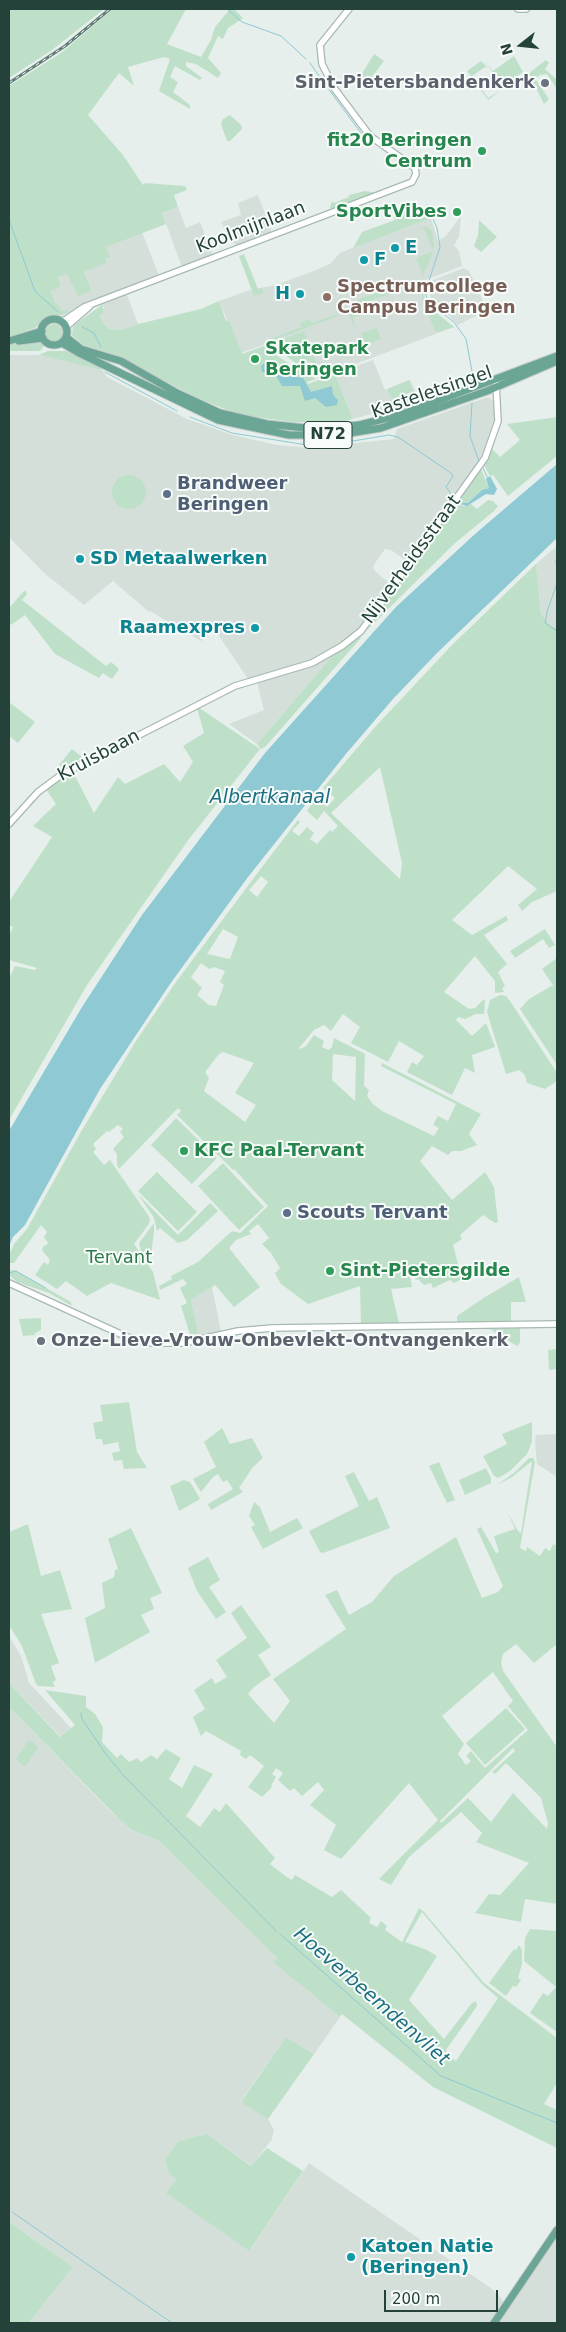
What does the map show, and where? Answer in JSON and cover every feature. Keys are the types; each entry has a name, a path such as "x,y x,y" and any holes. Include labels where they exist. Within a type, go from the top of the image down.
{"main road":[{"name":"N72","path":"42,334 48,321 60,321"},
{"path":"60,321 66,327 64,340"},
{"name":"N72","path":"42,334 53,345 64,340"},
{"name":"N72","path":"9,341 42,334"},
{"name":"Kasteletsingel","path":"64,340 80,349 121,361 176,393 220,412 289,428 337,428 379,421 496,384 557,361"},
{"name":"Kasteletsingel","path":"496,384 557,356"},
{"path":"494,2323 557,2230"}],"street":[{"name":"Koolmijnlaan","path":"60,321 93,304 408,184 416,174 412,164 378,143 362,126 325,72 319,54 321,43 348,9"},
{"name":"Koolmijnlaan","path":"66,327 93,304"},
{"name":"Nijverheidsstraat","path":"200,703 235,686 312,663 342,646 364,627 485,458 498,421 496,384"},
{"name":"Kruisbaan","path":"9,824 38,792 61,775 200,703"},
{"path":"9,1283 127,1337 164,1344 183,1343 266,1328 557,1324"}],"shaded area":[{"path":"258,195 272,233 236,245 230,240 221,222 241,215 238,203"},
{"path":"178,207 186,228 200,222 213,255 182,267 162,213"},
{"name":"Spectrumcollege Campus Beringen","path":"461,216 459,237 454,245 459,251 462,266 423,281 422,288 428,307 454,327 318,378 268,343 241,353 219,301 306,274 330,264 340,253 431,218 438,241 446,236"},
{"path":"142,232 159,276 84,303 69,312 68,309 63,311 55,302 51,290 61,286 58,277 67,273 71,281 92,291 84,272 105,259 106,247"},
{"path":"464,268 469,271 487,310 458,325 444,311 433,305 428,282"},
{"path":"127,295 138,324 121,330 109,329 103,323 100,314 104,308 103,304"},
{"path":"9,355 39,355 96,368 103,371 107,377 187,419 233,435 277,445 309,448 394,439 397,429 488,397 492,400 495,407 494,419 484,450 474,469 408,562 391,550 385,549 373,566 374,570 392,586 364,623 348,638 309,660 248,679 215,630 201,641 149,612 113,581 84,605 44,573 9,537"},
{"path":"373,360 385,390 410,380 420,401 353,419 335,374"},
{"path":"557,546 557,628 551,626 541,614 536,564"},
{"path":"333,655 257,744 229,724 264,710 257,682 301,670"},
{"path":"212,1287 221,1332 199,1337 191,1300"},
{"path":"557,1434 557,1477 537,1464 535,1442 536,1435"},
{"path":"9,1636 21,1656 29,1683 71,1728 61,1737 9,1683"},
{"path":"9,1707 110,1811 132,1830 159,1841 277,1958 274,1962 340,2017 314,2054 286,2037 241,2101 268,2119 274,2130 272,2139 252,2166 207,2134 178,2141 165,2160 176,2179 167,2193 249,2251 309,2163 492,2289 502,2299 503,2303 490,2323 29,2323 73,2267 9,2222"},
{"path":"557,2235 557,2323 497,2323"}],"green space":[{"path":"9,9 104,9 52,50 9,78"},
{"path":"113,9 186,9 167,44 201,57 211,40 215,27 230,9 234,9 243,18 228,28 223,39 218,36 208,58 221,73 218,78 196,64 186,62 186,66 202,78 200,80 175,66 170,77 178,82 173,92 190,105 190,109 159,91 170,59 164,57 128,67 134,86 119,73 88,115 123,155 143,185 145,183 185,186 187,190 174,195 178,207 162,213 166,224 106,247 110,257 105,259 106,263 84,272 92,291 78,296 67,274 58,277 61,286 51,291 55,302 63,311 68,309 69,312 63,315 46,317 35,328 9,337 9,86 61,53"},
{"path":"374,54 384,61 369,81 361,75"},
{"path":"514,56 523,72 504,86 483,60 493,71"},
{"path":"546,60 549,63 545,69 557,80 557,89 547,74 539,75 536,80 549,99 544,104 530,76 526,80 529,86 527,87 523,78"},
{"path":"481,61 488,68 485,67 472,76 488,98 501,90 488,100 467,71"},
{"path":"230,115 241,125 242,129 230,141 227,141 221,124 223,119"},
{"path":"365,191 377,193 332,210 330,207 332,201 334,203 349,197 349,195"},
{"path":"428,208 431,218 353,248 362,232 395,220 393,213 402,209 407,215"},
{"path":"479,220 497,237 481,252 474,246 478,235"},
{"path":"425,226 432,231 433,251 424,228 416,230"},
{"path":"433,251 431,258 423,275 416,258"},
{"path":"244,254 258,289 262,288 264,293 254,296 239,256"},
{"path":"422,284 424,284 423,296 428,306 454,327 439,332 435,331 422,299"},
{"path":"398,285 400,290 359,305 357,300 376,293 375,291"},
{"path":"219,301 226,321 229,320 242,354 269,344 277,352 275,354 305,375 307,373 316,379 307,382 308,384 335,374 353,419 342,422 292,422 255,417 230,411 197,398 116,355 83,345 72,335 73,327 77,323 103,304 103,313 100,315 103,323 109,329 121,330 201,309"},
{"path":"370,304 373,310 353,318 355,330 348,312"},
{"path":"337,314 338,316 272,341 271,339 301,327 300,323 310,319 312,323"},
{"path":"50,324 58,324 63,329 61,340 50,342 45,337 45,329"},
{"path":"377,328 381,339 365,345 361,333"},
{"path":"304,331 322,377 318,378 312,362 305,360 305,370 270,344"},
{"path":"39,340 44,346 40,351 9,351 9,344"},
{"path":"48,351 66,351 102,368 102,370 39,355"},
{"path":"409,380 413,391 392,399 387,389"},
{"path":"557,417 557,456 508,496 493,475 490,476 484,465 492,449 500,457 520,440 507,424"},
{"path":"481,469 489,488 482,490 468,503 462,503 459,500"},
{"path":"129,475 136,476 141,480 145,485 145,499 141,504 136,508 129,509 122,508 117,504 113,499 112,492 113,485 117,480 122,476"},
{"path":"488,500 493,501 498,506 494,511 454,544 366,631 457,503 463,506 471,504 477,509"},
{"name":"Tervant","path":"536,564 541,614 551,626 557,628 557,891 532,902 522,911 518,905 537,889 508,866 452,920 472,935 506,916 508,920 484,935 507,964 498,972 505,986 502,988 504,992 495,993 495,981 475,956 444,992 469,1009 475,1008 484,999 484,1014 476,1014 465,1019 458,1017 456,1020 472,1036 486,1023 495,1047 472,1055 475,1073 465,1068 452,1095 407,1072 412,1062 417,1065 424,1056 399,1041 388,1062 351,1043 360,1027 343,1014 331,1031 324,1025 314,1030 299,1048 306,1046 314,1035 324,1041 322,1047 329,1050 332,1047 334,1038 365,1054 364,1086 369,1090 367,1096 373,1104 382,1111 434,1136 439,1128 433,1125 438,1116 448,1121 456,1104 381,1066 382,1063 481,1114 469,1134 477,1145 461,1151 452,1151 448,1155 432,1146 420,1161 452,1200 485,1172 494,1187 498,1222 495,1223 483,1215 460,1235 462,1239 453,1245 462,1279 454,1283 450,1280 433,1288 431,1283 424,1285 418,1279 416,1280 412,1270 409,1271 412,1287 391,1289 399,1323 361,1324 360,1286 308,1304 281,1284 275,1273 280,1268 271,1253 262,1244 269,1238 258,1224 249,1231 251,1234 236,1240 229,1248 260,1287 234,1307 215,1285 191,1300 199,1337 191,1338 181,1306 187,1303 180,1288 187,1284 183,1279 160,1290 159,1286 172,1279 171,1276 198,1262 232,1231 240,1233 268,1206 234,1169 177,1115 181,1111 178,1108 119,1169 117,1154 113,1149 124,1137 120,1132 123,1129 118,1125 109,1132 107,1131 93,1144 96,1149 93,1152 104,1165 110,1160 150,1218 149,1224 134,1244 153,1272 160,1300 111,1283 87,1296 66,1281 57,1289 35,1275 44,1262 48,1265 50,1260 42,1250 44,1245 48,1243 44,1237 47,1232 41,1225 14,1263 10,1263 9,1255 14,1244 27,1229 82,1130 136,1041 176,982 298,820 300,822 292,831 299,836 307,827 314,833 310,839 317,844 330,830 332,832 338,826 324,811 317,820 307,811 316,798 327,807 335,798 323,788 376,726 451,646","holes":["380,767 402,863 400,879 331,813","261,876 268,882 257,897 249,890","223,929 238,937 230,959 207,954","201,963 209,969 214,967 225,971 220,982 224,985 216,1006 209,1005 197,995 202,988 191,977","223,1052 254,1063 235,1093 256,1105 245,1122 204,1091 209,1078 205,1072 219,1054","333,1054 356,1057 355,1101 332,1080"]},
{"path":"25,590 27,594 22,600 106,666 111,662 119,669 112,679 103,673 99,678 55,654 25,615 11,625 9,622 9,608"},
{"path":"360,636 361,638 265,747 261,749 257,744 333,655"},
{"path":"9,702 35,722 18,743 9,736"},
{"path":"198,707 260,749 189,839 87,985 9,1120 9,978 15,966 35,970 37,968 9,960 9,936 13,927 9,925 9,902 52,837 33,826 56,804 46,789 73,772 94,813 118,777 125,784 164,764 180,782 193,762 183,746 204,733"},
{"path":"72,749 81,756 82,761 65,770 59,765"},
{"path":"545,929 555,945 549,948 543,939 515,958 510,951"},
{"path":"557,958 557,1065 520,1009 529,999 553,985 542,969"},
{"path":"500,995 506,996 512,1004 557,1073 557,1081 545,1089 527,1083 525,1075 519,1070 506,1074 487,1012 490,1000"},
{"name":"KFC Paal-Tervant","path":"176,1118 217,1158 192,1184 151,1145"},
{"path":"223,1163 264,1207 239,1230 198,1186"},
{"name":"KFC Paal-Tervant","path":"157,1172 197,1212 178,1231 138,1191"},
{"path":"138,1194 178,1235 210,1203 218,1211 187,1240 178,1243 160,1228 157,1231 154,1218"},
{"path":"154,1223 150,1264 141,1251 139,1243"},
{"path":"14,1270 71,1302 72,1306 49,1293 17,1282 9,1275 9,1271"},
{"path":"519,1277 526,1302 511,1302 511,1322 457,1323 457,1316"},
{"path":"41,1318 41,1330 35,1333 35,1335 23,1336 19,1319"},
{"path":"520,1328 520,1343 517,1346 490,1329"},
{"path":"557,1349 557,1369 549,1370 548,1350"},
{"path":"129,1402 137,1452 147,1468 124,1469 122,1460 114,1461 112,1453 120,1451 118,1442 103,1445 102,1439 96,1439 93,1423 103,1421 100,1405"},
{"path":"532,1422 532,1442 527,1454 510,1471 498,1478 494,1476 483,1456 507,1444 502,1434"},
{"path":"222,1428 230,1444 252,1438 263,1458 253,1467 239,1488 243,1492 211,1510 208,1504 233,1489 227,1480 223,1482 218,1474 213,1477 201,1492 193,1479 216,1467 204,1442"},
{"path":"529,1458 533,1458 535,1462 520,1548 526,1551 527,1547 540,1556 545,1548 550,1551 553,1544 557,1546 557,1644 534,1663 516,1644 503,1654 501,1662 503,1671 557,1747 557,1904 525,1899 521,1922 475,1913 489,1894 500,1895 529,1863 476,1842 482,1833 461,1812 409,1857 391,1885 379,1879 438,1820 409,1783 341,1859 324,1850 336,1825 310,1805 324,1790 318,1782 302,1796 294,1788 290,1791 278,1780 283,1773 276,1768 272,1774 276,1777 272,1787 262,1797 248,1787 264,1766 250,1755 246,1759 240,1755 241,1751 206,1731 201,1736 193,1717 205,1709 194,1690 212,1678 215,1684 227,1677 216,1660 247,1638 231,1613 241,1605 271,1647 258,1655 271,1675 254,1687 248,1694 274,1723 290,1701 273,1679 346,1629 325,1595 337,1590 349,1615 372,1602 394,1576 456,1537 482,1598 498,1592 503,1586 477,1529 481,1527 496,1553 499,1552 494,1536 515,1529 508,1513 521,1533 532,1461 512,1477 497,1485 515,1472","holes":["493,1672 513,1701 508,1706 528,1730 485,1768 471,1751 466,1756 471,1761 466,1765 458,1754 464,1744 442,1716","513,1748 515,1751 492,1772 495,1774 506,1763 541,1798 548,1823 547,1829 513,1793 491,1822 468,1798 441,1823 440,1821"]},
{"path":"439,1462 455,1500 447,1503 429,1466"},
{"path":"486,1468 491,1478 491,1483 465,1495 459,1480"},
{"path":"354,1472 369,1501 377,1497 390,1528 323,1553 320,1552 309,1531 359,1506 345,1476"},
{"path":"184,1480 190,1482 200,1499 179,1511 170,1486"},
{"path":"254,1502 260,1507 270,1532 297,1518 303,1528 263,1549 251,1527 255,1525 249,1516"},
{"path":"28,1524 41,1576 60,1570 72,1609 41,1614 59,1663 51,1666 56,1680 53,1682 55,1687 38,1686 36,1684 22,1646 9,1625 9,1532"},
{"path":"131,1528 162,1593 150,1598 154,1609 141,1615 150,1632 95,1663 85,1618 105,1608 102,1583 114,1577 115,1570 118,1569 108,1539"},
{"path":"208,1557 220,1580 209,1587 226,1612 216,1619 197,1591 188,1568"},
{"path":"9,1683 60,1737 75,1725 45,1690 86,1696 86,1707 95,1714 103,1727 102,1742 117,1758 121,1754 129,1762 137,1758 141,1762 151,1755 157,1759 166,1749 181,1758 169,1779 182,1788 194,1765 213,1774 186,1816 200,1827 214,1808 220,1812 226,1803 275,1858 270,1864 292,1880 295,1875 332,1897 341,1890 371,1918 369,1923 377,1927 381,1921 387,1926 385,1930 402,1942 419,1908 424,1912 484,1983 557,2038 557,2083 544,2104 557,2110 557,2148 433,2087 342,2014 340,2017 273,1962 277,1958 159,1841 132,1830 119,1819 9,1707","holes":["422,1912 482,1984 498,1998 456,2061 447,2055 446,2050 477,2006 476,2001 472,2003 444,2039 409,2000 437,1956 405,1942"]},
{"path":"506,1708 525,1729 485,1765 466,1743"},
{"path":"28,1741 32,1741 38,1748 25,1767 16,1759"},
{"path":"530,1929 557,1931 557,2032 530,2013 543,1993 548,1996 556,1987 524,1961 525,1938"},
{"path":"519,1945 522,1950 522,1964 518,1978 521,1980 516,1987 513,1986 506,1996 489,1983"},
{"path":"286,2037 314,2054 268,2119 241,2102"},
{"path":"207,2134 251,2166 267,2148 303,2171 249,2251 166,2193 176,2179 169,2173 165,2160 178,2141"},
{"path":"9,2222 73,2267 29,2323 9,2323"}],"water":[{"path":"266,361 275,362 284,368 290,376 303,378 311,392 332,386 333,395 338,400 337,405 326,407 315,398 305,401 300,386 282,386 275,374 262,372 261,366"},
{"name":"Albertkanaal","path":"557,464 557,538 437,653 393,699 345,755 248,877 170,984 100,1089 25,1225 13,1237 9,1246 9,1131 82,1007 142,915 265,753 396,607 475,534"},
{"path":"490,476 497,489 494,495 486,494 467,506 457,503 459,500 462,503 468,503 482,490 489,488 486,479"}],"waterway":[{"path":"227,9 242,22 281,36 306,59"},
{"path":"310,63 326,86"},
{"path":"327,87 361,133"},
{"path":"427,205 437,228 440,247 425,293 429,303 454,322 466,339 474,382"},
{"path":"9,220 35,291 58,312"},
{"path":"82,327 94,333 101,347"},
{"path":"105,372 177,411"},
{"path":"472,403 470,436 479,461"},
{"path":"190,417 232,433 307,445 347,442 389,435 398,437 451,473 453,476 446,487 453,496"},
{"path":"483,468 488,479"},
{"path":"557,583 545,623 557,631"},
{"path":"9,1273 16,1271 46,1288"},
{"name":"Hoeverbeemdenvliet","path":"81,1713 82,1719 105,1753 125,1777 277,1932"},
{"name":"Hoeverbeemdenvliet","path":"280,1934 441,2076 557,2123"},
{"path":"12,2212 172,2323"}],"railway":[{"path":"9,83 65,46 110,9"}],"place":[{"name":"Sint-Pietersbandenkerk","path":"545,83"},
{"name":"fit20 Beringen Centrum","path":"482,151"},
{"name":"SportVibes","path":"457,212"},
{"name":"E","path":"395,248"},
{"name":"F","path":"364,260"},
{"name":"H","path":"300,294"},
{"name":"Spectrumcollege Campus Beringen","path":"327,297"},
{"name":"Skatepark Beringen","path":"255,359"},
{"name":"Brandweer Beringen","path":"167,494"},
{"name":"SD Metaalwerken","path":"80,559"},
{"name":"Raamexpres","path":"255,628"},
{"name":"KFC Paal-Tervant","path":"184,1151"},
{"name":"Scouts Tervant","path":"287,1213"},
{"name":"Sint-Pietersgilde","path":"330,1271"},
{"name":"Onze-Lieve-Vrouw-Onbevlekt-Ontvangenkerk","path":"41,1341"},
{"name":"Katoen Natie (Beringen)","path":"351,2257"}]}
